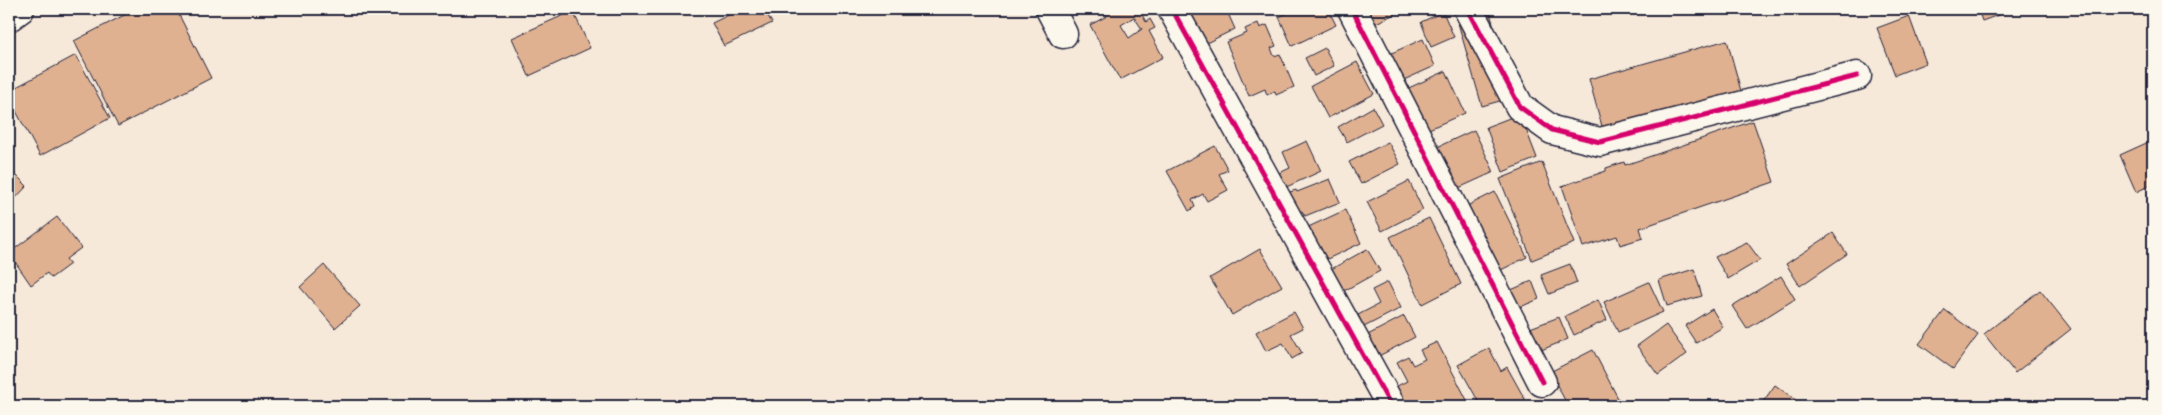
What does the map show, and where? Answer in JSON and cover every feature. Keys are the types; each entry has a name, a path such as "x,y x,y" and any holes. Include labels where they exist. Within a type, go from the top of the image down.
{"street":[{"path":"9,17 20,9"},
{"path":"1050,9 1063,34"},
{"path":"1172,9 1391,406"},
{"path":"1352,9 1542,382"},
{"path":"1468,9 1520,107 1552,130 1600,142 1857,76"}],"building":[{"path":"136,9 176,9 211,78 118,126 74,41"},
{"path":"741,9 764,9 772,23 724,46 712,23"},
{"path":"1139,9 1146,22 1150,19 1155,28 1149,31 1163,57 1120,80 1090,25 1107,16 1103,10","holes":["1134,17 1142,29 1129,38 1121,25"]},
{"path":"1175,9 1226,9 1235,29 1194,49"},
{"path":"1296,9 1328,9 1336,25 1292,46 1279,17"},
{"path":"1366,9 1405,9 1374,24"},
{"path":"1481,9 1489,9 1514,97 1482,106 1456,16"},
{"path":"1978,9 2015,9 1982,21"},
{"path":"573,11 590,48 529,76 512,38"},
{"path":"1443,12 1454,37 1431,47 1421,22"},
{"path":"1909,16 1926,63 1895,75 1877,28"},
{"path":"1258,23 1260,28 1267,25 1276,46 1271,48 1274,56 1280,54 1294,87 1276,95 1275,91 1267,95 1265,89 1249,96 1226,42 1247,33 1245,29"},
{"path":"1423,39 1435,66 1397,83 1385,56"},
{"path":"1727,40 1744,102 1606,141 1589,79"},
{"path":"1325,48 1334,66 1314,76 1305,58"},
{"path":"76,55 110,118 40,156 9,98 9,91"},
{"path":"1357,62 1374,94 1328,118 1311,86"},
{"path":"1446,71 1465,113 1420,133 1402,91"},
{"path":"1373,107 1382,124 1347,142 1338,127"},
{"path":"1520,114 1537,158 1503,172 1486,127"},
{"path":"1753,121 1774,182 1640,228 1643,238 1620,245 1617,236 1583,247 1562,186 1606,171 1606,168 1624,162 1625,165"},
{"path":"1474,130 1494,172 1452,191 1433,149"},
{"path":"2153,140 2153,184 2136,192 2120,155"},
{"path":"1307,141 1321,171 1280,190 1273,176 1290,168 1283,152"},
{"path":"1388,142 1400,164 1361,184 1349,162"},
{"path":"1215,146 1228,170 1219,174 1228,190 1207,201 1203,194 1192,200 1195,207 1189,211 1167,171"},
{"path":"1542,162 1574,243 1532,260 1500,179"},
{"path":"9,168 27,186 9,205"},
{"path":"1330,179 1340,202 1305,216 1302,211 1293,215 1284,194 1296,190 1297,192"},
{"path":"1409,181 1423,210 1382,231 1367,202"},
{"path":"1495,192 1527,257 1493,274 1461,209"},
{"path":"1345,210 1361,243 1321,262 1304,229"},
{"path":"57,217 81,248 66,259 70,264 51,278 47,273 31,285 9,253"},
{"path":"1429,218 1461,284 1422,304 1390,237"},
{"path":"1833,233 1847,254 1800,286 1786,264"},
{"path":"1747,242 1760,260 1728,279 1715,257"},
{"path":"1260,249 1282,286 1232,315 1210,278"},
{"path":"1367,249 1380,271 1331,298 1319,276"},
{"path":"1570,264 1577,283 1549,294 1541,275"},
{"path":"324,265 360,306 335,328 300,287"},
{"path":"1694,269 1702,296 1667,306 1659,280"},
{"path":"1781,276 1795,299 1747,329 1732,306"},
{"path":"1532,281 1539,299 1511,311 1504,293"},
{"path":"1388,282 1401,308 1364,327 1358,315 1379,304 1372,290"},
{"path":"1649,282 1663,312 1618,332 1604,302"},
{"path":"2040,290 2071,329 2015,373 1984,334"},
{"path":"1598,300 1607,320 1574,335 1565,316"},
{"path":"1712,309 1723,327 1696,343 1685,326"},
{"path":"1945,310 1978,335 1953,369 1919,344"},
{"path":"1294,312 1303,328 1291,334 1302,353 1292,359 1283,343 1266,351 1256,332"},
{"path":"1404,316 1415,337 1373,359 1362,338"},
{"path":"1559,317 1568,339 1534,353 1525,330"},
{"path":"1666,325 1687,354 1658,375 1637,346"},
{"path":"1437,342 1467,400 1455,406 1400,406 1391,389 1407,381 1397,362 1408,356 1413,365 1425,359 1420,350"},
{"path":"1489,348 1501,371 1507,367 1527,403 1521,406 1481,406 1458,365"},
{"path":"1593,350 1622,406 1568,406 1550,372"},
{"path":"1775,385 1804,406 1760,406"}],"cycle path":[{"path":"1172,9 1391,406"},
{"path":"1352,9 1542,382"},
{"path":"1468,9 1520,107 1552,130 1600,142 1857,76"}]}
